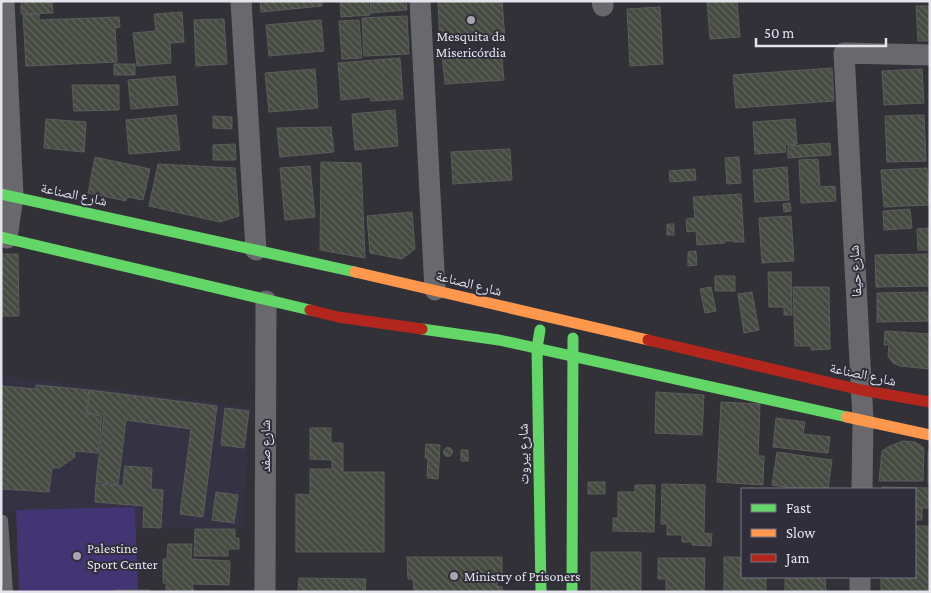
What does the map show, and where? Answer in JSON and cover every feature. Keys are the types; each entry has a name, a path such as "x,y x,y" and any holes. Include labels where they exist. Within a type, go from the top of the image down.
{"main road":[{"name":"شارع الصناعة","path":"7,195 435,290 861,390 930,402"},
{"path":"4,238 338,317 499,340 930,435"},
{"name":"شارع بيروت","path":"541,592 537,348 543,316"},
{"path":"572,592 572,357 574,324"}],"street":[{"path":"4,1 7,195 4,238"},
{"path":"241,1 256,250"},
{"path":"420,1 435,290"},
{"name":"شارع حيفا","path":"862,488 863,420 844,53 930,55"},
{"name":"شارع صفد","path":"265,592 266,301"},
{"path":"860,578 860,592"}],"lane":[{"path":"3,520 8,592"}],"shaded area":[{"path":"1,375 249,407 244,528 136,529 135,507 1,512"},
{"name":"Palestine Sport Center","path":"135,507 138,592 19,592 16,510"}],"building":[{"path":"21,1 52,1 53,13 21,14"},
{"path":"260,1 322,1 322,6 261,12"},
{"path":"340,1 368,1 370,15 341,17"},
{"path":"370,1 406,1 407,10 371,13"},
{"name":"Mesquita da Misericórdia","path":"438,1 502,1 505,39 440,41"},
{"path":"707,1 737,1 740,37 710,39"},
{"path":"916,6 930,6 930,41 918,41"},
{"path":"660,7 663,64 630,66 627,9"},
{"path":"182,12 184,42 170,43 171,63 137,66 133,33 156,31 154,14"},
{"path":"39,14 39,20 119,17 120,27 115,28 117,62 26,66 23,15"},
{"path":"407,16 409,54 364,56 362,18"},
{"path":"224,19 227,64 196,66 194,20"},
{"path":"321,20 324,51 269,56 266,25"},
{"path":"359,20 362,58 342,59 339,21"},
{"path":"501,49 504,80 445,84 442,53"},
{"path":"400,58 403,99 371,101 370,97 341,100 338,63"},
{"path":"114,64 135,64 135,75 114,75"},
{"path":"832,68 834,101 736,108 733,75"},
{"path":"315,69 318,108 269,112 265,73"},
{"path":"922,69 924,103 884,105 882,71"},
{"path":"175,76 178,105 131,109 128,80"},
{"path":"72,85 119,85 119,110 74,111"},
{"path":"395,110 398,146 355,150 352,114"},
{"path":"176,115 180,150 129,154 126,120"},
{"path":"924,115 926,161 887,162 885,116"},
{"path":"213,116 232,117 232,129 213,128"},
{"path":"46,119 86,122 84,152 44,148"},
{"path":"795,119 797,144 785,145 786,152 755,154 753,122"},
{"path":"331,127 334,152 280,157 277,128"},
{"path":"830,143 831,155 788,158 788,146"},
{"path":"235,144 236,160 213,160 213,145"},
{"path":"510,149 512,180 453,184 451,152"},
{"path":"95,157 150,169 143,200 127,197 126,201 88,193"},
{"path":"739,157 741,183 727,184 725,158"},
{"path":"818,159 820,187 835,186 836,201 801,203 799,160"},
{"path":"321,162 361,163 365,258 320,250"},
{"path":"158,164 235,168 239,216 220,222 149,206"},
{"path":"310,166 315,217 285,220 280,168"},
{"path":"787,167 789,200 755,202 753,170"},
{"path":"927,168 929,205 884,207 881,170"},
{"path":"695,169 696,180 670,182 669,171"},
{"path":"741,194 744,242 725,241 725,243 697,245 696,231 687,232 686,219 695,218 693,197"},
{"path":"790,203 791,211 784,212 783,204"},
{"path":"910,209 912,228 884,230 883,211"},
{"path":"412,212 415,249 402,259 370,253 367,216"},
{"path":"791,216 794,261 762,263 759,218"},
{"path":"667,224 674,224 674,235 667,235"},
{"path":"930,228 930,250 918,250 917,229"},
{"path":"696,251 697,265 688,266 688,252"},
{"path":"1,254 18,254 19,316 1,316"},
{"path":"930,254 930,286 876,287 875,255"},
{"path":"768,272 791,272 792,315 784,315 784,307 769,307"},
{"path":"715,276 735,276 735,291 715,291"},
{"path":"711,287 716,311 705,313 700,289"},
{"path":"793,287 829,287 830,349 811,350 811,346 795,346"},
{"path":"752,292 759,330 744,333 738,294"},
{"path":"930,292 930,321 877,322 877,293"},
{"path":"885,331 930,334 930,369 900,366 893,363 888,356 889,345 884,345"},
{"path":"36,385 89,390 86,414 102,416 98,453 74,451 75,457 59,468 52,468 49,492 1,489 1,386 36,389"},
{"path":"90,390 217,406 203,517 180,514 191,429 126,420 118,485 96,482 104,415 87,413"},
{"path":"656,392 704,395 702,435 655,433"},
{"path":"721,402 760,404 758,456 764,456 763,485 717,482"},
{"path":"225,408 249,411 244,448 221,445"},
{"path":"776,418 805,422 803,434 830,437 828,453 773,447"},
{"path":"310,428 331,428 331,443 343,443 343,472 384,472 384,552 296,552 296,494 310,495 310,469 332,469 332,460 310,459"},
{"path":"903,441 915,442 924,448 923,481 879,481 882,451"},
{"path":"426,444 440,445 438,479 427,478 428,458 425,458"},
{"path":"448,447 453,452 448,457 443,452"},
{"path":"461,450 468,450 468,461 461,461"},
{"path":"928,451 930,451 930,484 928,484"},
{"path":"777,452 832,460 828,488 792,488 772,485"},
{"path":"125,466 152,468 151,489 163,490 161,528 143,527 144,506 95,502 96,484 123,486"},
{"path":"588,482 605,482 605,494 588,494"},
{"path":"662,484 705,485 704,533 712,534 711,546 692,545 692,542 682,542 682,535 667,535 667,524 661,524"},
{"path":"635,485 655,485 654,532 613,531 613,518 618,518 618,492 635,492"},
{"path":"882,487 930,488 930,508 922,508 922,520 916,520 916,488"},
{"path":"216,492 238,495 234,523 212,520"},
{"path":"916,526 930,526 930,592 881,592 881,578 916,578"},
{"path":"195,529 235,529 235,538 239,538 239,549 228,549 228,556 194,556"},
{"path":"168,544 192,544 191,559 230,561 229,585 192,584 194,592 166,592 166,583 163,583 163,559 167,559"},
{"path":"591,552 641,552 641,592 591,592"},
{"name":"Ministry of Prisoners","path":"407,557 502,557 502,574 497,579 497,586 502,587 503,592 414,592 413,579 408,579"},
{"path":"724,557 741,557 741,578 766,578 766,592 724,592"},
{"path":"658,558 705,558 704,592 666,592 666,579 658,579"},
{"path":"299,578 366,579 365,592 298,592"},
{"path":"785,578 825,578 826,592 785,592"},
{"path":"115,590 150,590 150,592 115,592"}],"traffic: fast":[{"path":"1,194 355,272"},
{"path":"1,237 310,310"},
{"path":"422,329 499,340 847,417"},
{"path":"540,330 537,348 541,592"},
{"path":"572,592 573,338"}],"traffic: slow":[{"path":"355,272 648,340"},
{"path":"847,417 930,435"}],"traffic: jam":[{"path":"310,310 338,317 422,329"},
{"path":"648,340 861,390 930,402"}],"place":[{"name":"Mesquita da Misericórdia","path":"471,20"},
{"name":"Palestine Sport Center","path":"77,556"},
{"name":"Ministry of Prisoners","path":"454,576"}]}
